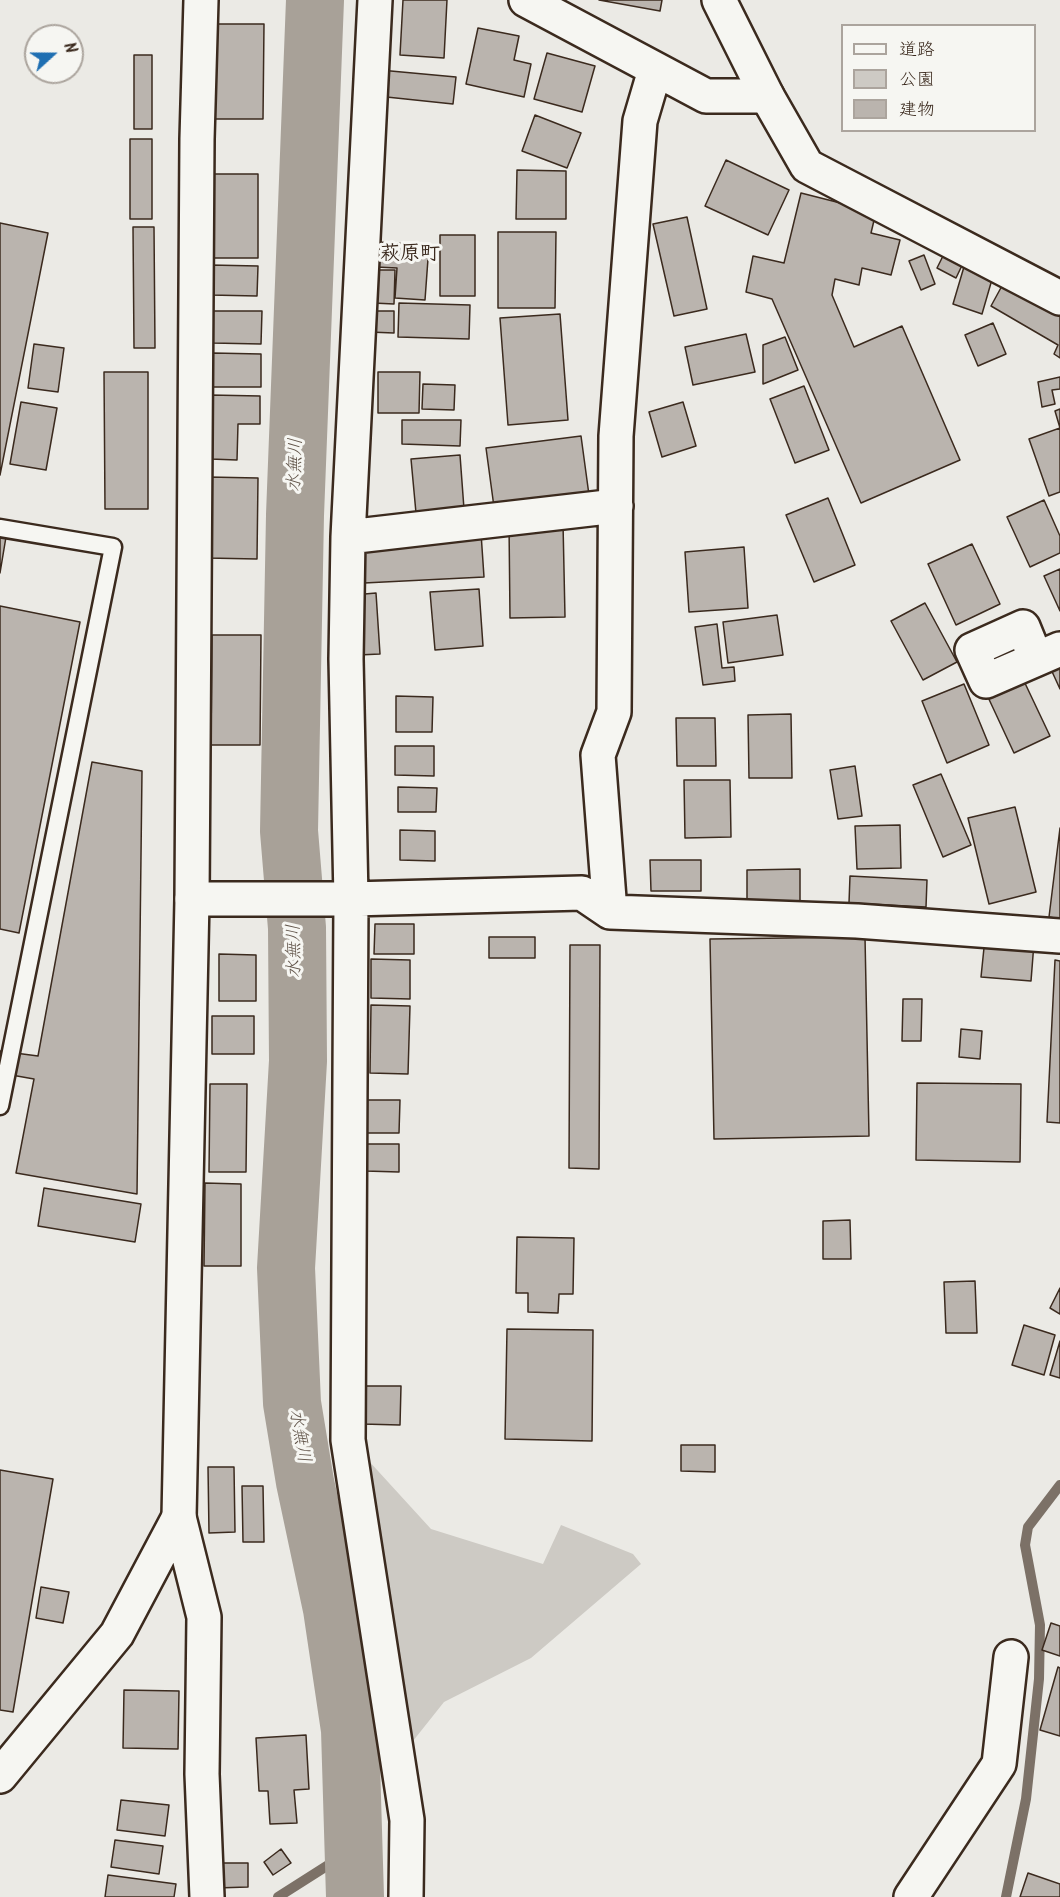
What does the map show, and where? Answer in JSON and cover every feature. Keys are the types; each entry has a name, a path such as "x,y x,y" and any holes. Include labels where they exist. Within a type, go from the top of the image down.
{"street":[{"path":"201,0 197,139 192,899 179,1517 204,1617 202,1774 207,1897"},
{"path":"375,0 348,537 346,659 351,899 348,1440 407,1820 406,1897"},
{"path":"526,0 706,96 767,96"},
{"path":"719,0 767,96 807,166 1060,297"},
{"path":"610,912 598,755 614,712 616,436 640,122 655,70"},
{"path":"348,537 616,506"},
{"path":"192,899 351,899 582,893 610,912 857,921 1060,936"},
{"path":"0,1776 117,1634 179,1517"},
{"path":"911,1897 999,1764 1011,1657"}],"lane":[{"path":"0,528 113,546 0,1106"}],"green space":[{"path":"357,1448 431,1529 543,1564 561,1525 633,1554 641,1564 531,1658 444,1702 413,1741"}],"building":[{"path":"403,0 447,0 444,58 400,55"},
{"path":"599,0 662,0 660,11"},
{"path":"215,24 264,24 263,119 214,119"},
{"path":"478,28 519,36 514,60 531,64 524,97 466,84"},
{"path":"547,53 595,66 582,112 534,99"},
{"path":"134,55 152,55 152,129 134,129"},
{"path":"380,70 456,77 453,104 377,96"},
{"path":"535,115 581,133 567,168 522,151"},
{"path":"130,139 152,139 152,219 130,219"},
{"path":"726,160 789,190 768,235 705,206"},
{"path":"517,170 566,171 566,219 516,219"},
{"path":"210,174 258,174 258,258 209,258"},
{"path":"801,193 876,212 871,233 900,240 891,275 862,268 859,285 835,279 832,295 854,347 902,326 960,460 861,503 772,299 746,292 753,256 784,263"},
{"path":"687,217 707,309 674,316 653,224"},
{"path":"0,223 48,233 0,475"},
{"path":"133,227 154,227 155,348 134,348"},
{"path":"498,232 556,232 555,308 498,308"},
{"path":"440,235 475,235 475,296 440,296"},
{"path":"378,242 429,245 425,300 395,298 397,268 376,267"},
{"path":"947,248 966,257 956,278 937,268"},
{"path":"924,255 935,284 921,290 909,261"},
{"path":"966,260 995,269 982,314 953,304"},
{"path":"210,265 258,266 257,296 210,295"},
{"path":"374,270 395,270 394,304 373,303"},
{"path":"1009,273 1060,303 1060,358 1054,354 1058,345 991,306"},
{"path":"399,303 470,305 469,339 398,337"},
{"path":"213,311 262,311 261,344 212,343"},
{"path":"369,311 394,311 394,333 369,332"},
{"path":"560,314 568,420 508,425 500,318"},
{"path":"993,323 1006,354 978,366 965,335"},
{"path":"746,334 755,372 693,385 685,347"},
{"path":"785,337 798,370 763,384 763,345"},
{"path":"34,344 64,348 58,392 28,388"},
{"path":"213,353 261,354 261,387 213,387"},
{"path":"104,372 148,372 148,509 105,509"},
{"path":"378,372 420,372 419,413 378,413"},
{"path":"1060,377 1060,389 1052,390 1055,404 1042,407 1038,382"},
{"path":"423,384 455,385 454,410 422,409"},
{"path":"804,386 829,450 795,463 770,399"},
{"path":"210,395 260,396 260,424 238,424 237,460 210,459"},
{"path":"21,402 57,408 46,470 10,464"},
{"path":"683,402 696,446 662,457 649,412"},
{"path":"1060,409 1060,428 1055,411"},
{"path":"402,420 461,420 460,446 402,444"},
{"path":"1060,428 1060,492 1049,496 1029,439"},
{"path":"581,436 589,495 494,507 486,448"},
{"path":"460,455 464,509 416,513 411,459"},
{"path":"208,477 258,478 257,559 207,558"},
{"path":"828,498 855,565 814,582 786,515"},
{"path":"1044,500 1060,536 1060,553 1030,567 1007,517"},
{"path":"509,523 563,523 565,617 510,618"},
{"path":"481,533 484,577 364,583 362,548"},
{"path":"0,536 6,537 0,573"},
{"path":"972,544 1000,604 956,625 928,564"},
{"path":"744,547 748,608 689,612 685,552"},
{"path":"1060,569 1060,611 1044,576"},
{"path":"479,589 483,646 435,650 430,592"},
{"path":"376,593 380,654 358,655 353,595"},
{"path":"925,603 957,662 923,680 891,621"},
{"path":"0,606 80,622 19,933 0,929"},
{"path":"777,615 783,655 728,663 723,622"},
{"path":"717,624 722,668 734,667 735,681 703,685 695,627"},
{"path":"212,635 261,635 260,745 211,745"},
{"path":"1060,660 1060,689 1049,665"},
{"path":"1023,679 1050,736 1014,753 987,695"},
{"path":"964,684 989,745 947,763 922,701"},
{"path":"396,696 433,697 432,732 396,732"},
{"path":"791,714 792,778 749,778 748,715"},
{"path":"676,718 715,718 716,766 677,766"},
{"path":"395,746 434,746 434,776 395,775"},
{"path":"92,762 142,771 137,1194 16,1173 34,1079 0,1073 0,1051 38,1056"},
{"path":"855,766 862,816 838,819 830,770"},
{"path":"941,774 971,845 943,857 913,785"},
{"path":"684,780 730,780 731,837 685,838"},
{"path":"398,787 437,788 436,812 398,812"},
{"path":"1015,807 1036,892 989,904 968,818"},
{"path":"900,825 901,868 857,869 855,826"},
{"path":"1060,828 1060,919 1049,917"},
{"path":"400,830 435,831 435,861 400,860"},
{"path":"650,860 701,860 701,891 651,891"},
{"path":"800,869 800,902 747,903 747,870"},
{"path":"850,876 927,880 926,907 849,903"},
{"path":"375,924 414,924 414,954 374,954"},
{"path":"489,937 535,937 535,958 489,958"},
{"path":"865,937 869,1136 714,1139 710,939"},
{"path":"985,938 1034,943 1031,981 981,977"},
{"path":"570,945 600,945 599,1169 569,1168"},
{"path":"219,954 256,955 256,1001 219,1001"},
{"path":"371,959 410,960 410,999 371,998"},
{"path":"1055,960 1060,961 1060,1123 1047,1122"},
{"path":"903,999 922,999 921,1041 902,1041"},
{"path":"371,1005 410,1006 408,1074 370,1073"},
{"path":"212,1016 254,1016 254,1054 212,1054"},
{"path":"961,1029 982,1031 980,1059 959,1057"},
{"path":"917,1083 1021,1084 1020,1162 916,1160"},
{"path":"210,1084 247,1084 246,1172 209,1172"},
{"path":"365,1100 400,1100 399,1133 365,1133"},
{"path":"365,1144 399,1144 399,1172 365,1171"},
{"path":"205,1183 241,1184 241,1266 204,1266"},
{"path":"44,1188 141,1204 135,1242 38,1226"},
{"path":"850,1220 851,1259 823,1259 823,1221"},
{"path":"517,1237 574,1238 573,1294 559,1294 558,1313 528,1312 528,1293 516,1293"},
{"path":"975,1281 977,1333 946,1333 944,1282"},
{"path":"1060,1288 1060,1314 1050,1308"},
{"path":"1024,1325 1055,1335 1044,1375 1012,1365"},
{"path":"507,1329 593,1330 592,1441 505,1439"},
{"path":"1060,1341 1060,1378 1050,1375"},
{"path":"362,1386 401,1386 400,1425 362,1424"},
{"path":"681,1445 715,1445 715,1472 681,1471"},
{"path":"208,1467 234,1467 235,1532 209,1533"},
{"path":"0,1470 53,1479 13,1712 0,1710"},
{"path":"242,1486 263,1486 264,1542 243,1542"},
{"path":"41,1587 69,1592 63,1623 36,1618"},
{"path":"1051,1623 1060,1626 1060,1656 1042,1650"},
{"path":"1058,1667 1060,1668 1060,1736 1040,1730"},
{"path":"124,1690 179,1691 178,1749 123,1748"},
{"path":"306,1735 309,1789 294,1790 297,1823 270,1824 268,1791 259,1791 256,1738"},
{"path":"121,1800 169,1805 165,1836 117,1830"},
{"path":"115,1840 163,1846 159,1874 111,1867"},
{"path":"281,1849 291,1863 273,1875 264,1862"},
{"path":"216,1863 248,1863 248,1887 216,1888"},
{"path":"1028,1873 1060,1884 1060,1897 1020,1897"},
{"path":"108,1875 176,1884 174,1897 105,1897"}],"waterway":[{"name":"水無川","path":"315,0 295,515 289,831 297,928 298,1061 286,1268 292,1403 305,1482 332,1609 350,1730 355,1897"},
{"path":"1006,1897 1026,1799 1039,1679 1040,1625 1025,1545 1028,1527 1060,1485"},
{"path":"278,1897 355,1848"}],"district":[{"name":"萩原町","path":"410,256"}]}
